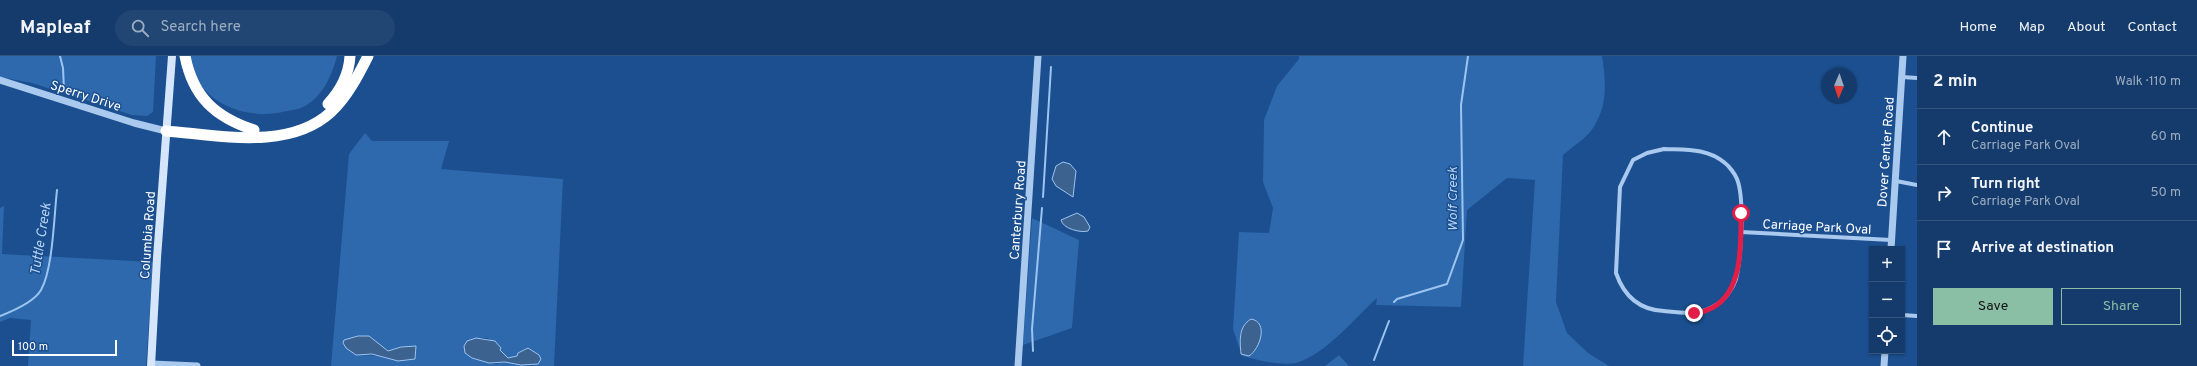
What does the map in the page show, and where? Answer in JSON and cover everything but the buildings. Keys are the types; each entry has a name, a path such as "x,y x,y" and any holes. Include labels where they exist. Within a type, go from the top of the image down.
{"highway":[{"path":"185,56 195,87 213,109 235,124 254,130"},
{"path":"166,131 190,126 254,130 277,130 292,127 310,119 324,109 335,96 344,80 350,56"},
{"path":"166,131 252,137 278,137 294,134 315,124 331,112 346,94 368,56"}],"main road":[{"name":"Columbia Road","path":"168,56 168,106"},
{"name":"Columbia Road","path":"152,365 172,56"}],"street":[{"name":"Canterbury Road","path":"1018,366 1038,56"},
{"name":"Dover Center Road","path":"1891,246 1903,56"},
{"path":"1902,77 1917,78"},
{"name":"Sperry Drive","path":"0,80 134,123 166,131"},
{"path":"1664,149 1694,150 1710,153 1726,163 1737,179 1741,199 1741,232 1736,279 1728,294 1717,305 1699,314 1650,310 1637,304 1620,284 1616,273 1615,260 1620,187 1633,160 1647,153 1664,149"},
{"path":"1896,181 1917,185"},
{"name":"Carriage Park Oval","path":"1741,232 1891,240"},
{"path":"1905,315 1917,316"},
{"path":"1884,366 1885,354"},
{"path":"152,365 198,366"}],"shaded area":[{"path":"0,56 156,56 153,112 147,116 132,115 32,83 0,77"},
{"path":"189,56 337,56 326,84 317,97 311,102 299,109 271,114 255,114 240,111 225,105 212,97 201,86 193,72"},
{"path":"1299,56 1602,56 1605,93 1598,120 1583,139 1563,155 1556,302 1567,333 1588,353 1609,366 1523,366 1535,180 1507,178 1467,210 1461,307 1376,305 1377,298 1329,344 1318,352 1296,363 1283,364 1242,356 1233,329 1239,232 1269,233 1273,208 1263,182 1264,120 1277,86 1299,59"},
{"path":"365,133 372,141 449,141 441,169 563,179 554,366 533,366 331,366 349,154","holes":["476,338 488,338 503,355 508,358 517,356 518,353 528,348 539,355 533,366 505,362 496,364 472,358","349,339 374,340 391,352 401,347 416,346 416,357 356,355 343,345"]},
{"path":"1063,162 1070,164 1076,171 1073,197 1056,186 1052,179 1056,166"},
{"path":"4,206 2,254 153,262 146,366 28,366 31,320 10,318 0,322 0,208"},
{"path":"1077,213 1084,217 1090,227 1088,231 1073,230 1062,223 1061,220"},
{"path":"1032,218 1079,240 1072,328 1023,345"},
{"path":"1251,319 1257,321 1260,325 1261,336 1253,353 1249,356 1241,354 1240,339 1244,326"},
{"path":"358,336 369,336 388,351 401,347 416,346 415,359 398,361 372,354 356,355 346,348 343,343 344,340"},
{"path":"476,338 495,341 501,348 500,350 508,358 517,356 518,353 528,348 539,355 541,359 538,364 521,365 505,362 489,363 472,358 465,353 464,346 467,341"},
{"path":"1339,355 1349,366 1325,366"}],"waterway":[{"name":"Tuttle Creek","path":"60,56 63,68 64,90"},
{"name":"Wolf Creek","path":"1394,302 1397,299 1447,284 1463,240 1461,105 1468,56"},
{"path":"1043,197 1051,67"},
{"name":"Tuttle Creek","path":"0,316 17,309 28,302 41,290 45,281 51,256 57,190"},
{"path":"1033,351 1032,329 1042,208"},
{"name":"Wolf Creek","path":"1374,360 1389,321"}],"route":[{"path":"1694,313 1699,314 1717,305 1728,294 1736,279 1741,232 1741,213"}]}
